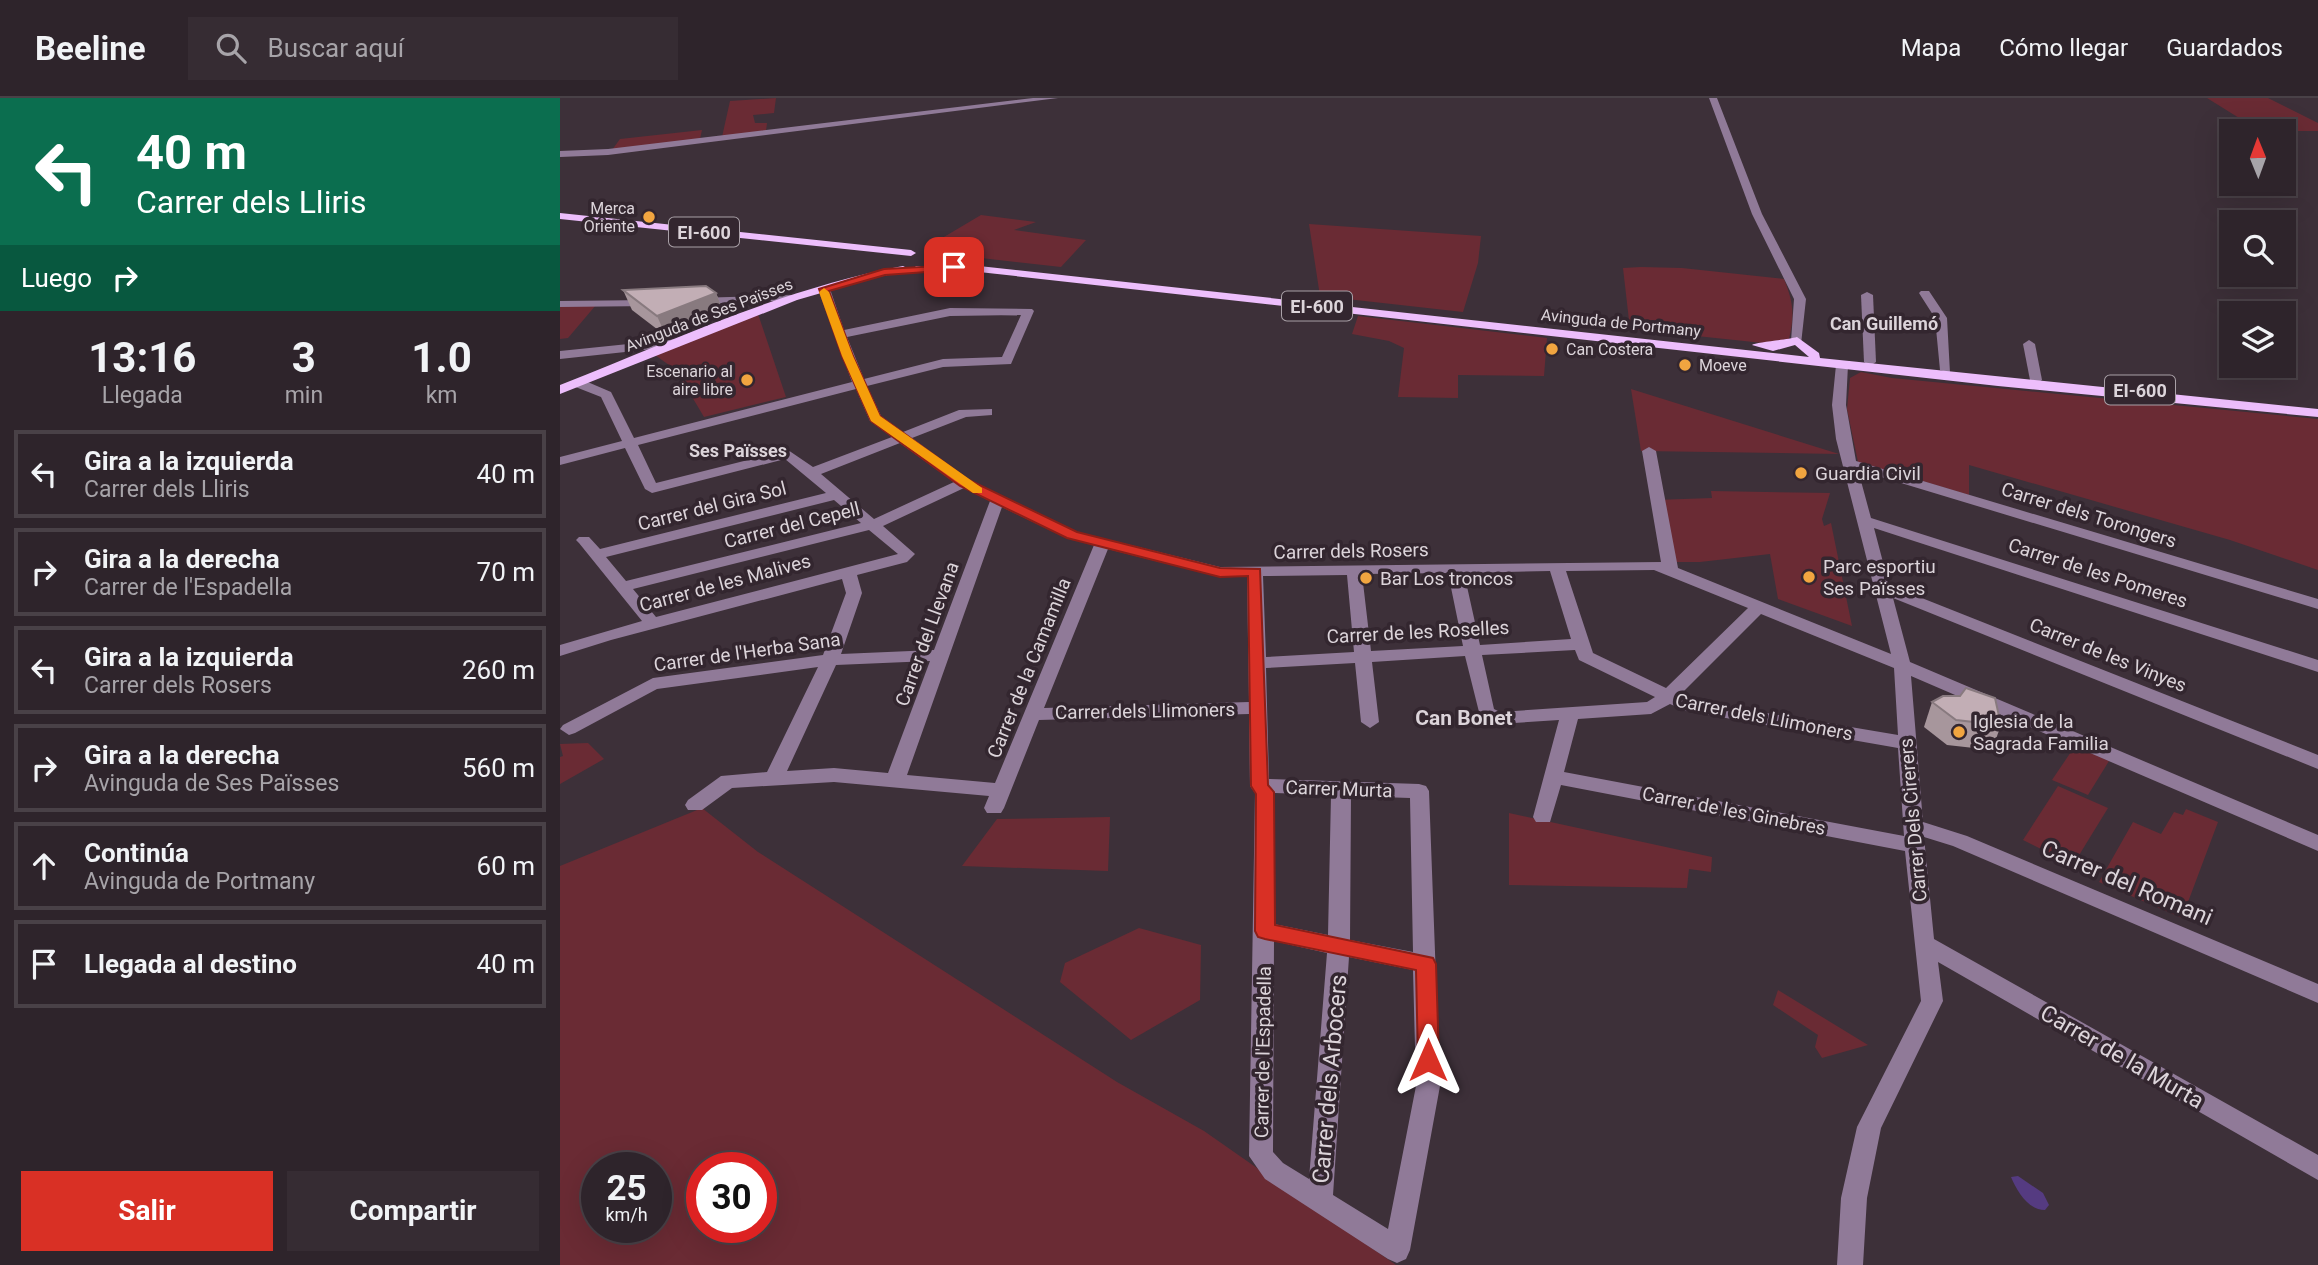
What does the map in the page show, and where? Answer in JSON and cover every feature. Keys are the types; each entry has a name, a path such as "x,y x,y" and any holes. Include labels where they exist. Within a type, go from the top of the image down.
{"main road":[{"name":"EI-600","path":"560,216 869,251 927,254"},
{"name":"EI-600","path":"869,251 894,267 920,268"},
{"name":"EI-600","path":"891,263 911,254"},
{"path":"920,268 932,262 927,254"},
{"name":"Avinguda de Portmany","path":"927,254 1870,362 2318,406"},
{"name":"Avinguda de Ses Païsses","path":"871,275 891,263"},
{"name":"Avinguda de Portmany","path":"920,268 979,269 1842,365 2318,413"},
{"name":"Avinguda de Ses Païsses","path":"566,387 677,343 761,304 903,269"},
{"path":"1625,334 1773,346 1797,341 1815,355"}],"street":[{"path":"560,154 635,149 1054,98"},
{"path":"1713,98 1757,214 1800,299 1797,341"},
{"name":"Carrer dels Rosers","path":"824,289 875,418 964,483 1072,535 1220,572 1656,565 1670,568 2318,843"},
{"path":"1924,293 1941,318 1946,370"},
{"path":"1867,295 1870,362"},
{"path":"687,302 761,304"},
{"path":"560,304 660,303"},
{"path":"560,461 943,363 1007,361 1028,311 950,312 840,335"},
{"path":"560,355 677,343"},
{"path":"2029,344 2036,380"},
{"name":"Carrer Dels Cirerers","path":"1842,365 1839,421 1902,665 1913,836 1932,1002 1869,1128 1854,1198 1850,1265"},
{"path":"566,387 606,395 652,489 788,454 872,524"},
{"path":"811,473 964,413 987,412"},
{"path":"1649,451 1670,568"},
{"name":"Carrer dels Torongers","path":"1849,463 2318,604"},
{"name":"Carrer del Cepell","path":"622,587 872,524 964,483"},
{"name":"Carrer del Gira Sol","path":"596,555 837,495"},
{"name":"Carrer del Llevana","path":"895,781 998,501"},
{"name":"Carrer de les Pomeres","path":"1866,521 2318,666"},
{"name":"Carrer de les Malives","path":"560,651 652,624 901,559 907,554 872,524"},
{"path":"584,540 652,624"},
{"name":"Carrer de la Camamilla","path":"994,808 1103,543"},
{"path":"1556,566 1586,656 1668,697 1760,606"},
{"path":"1455,568 1473,650"},
{"path":"1354,570 1370,722"},
{"path":"774,778 830,660 854,593 848,572"},
{"name":"Carrer de l'Espadella","path":"1255,572 1260,786 1265,792 1261,1156 1273,1171 1320,1201"},
{"name":"Carrer de les Vinyes","path":"1882,589 2318,762"},
{"name":"Carrer de les Roselles","path":"1257,663 1582,644"},
{"name":"Carrer dels Llimoners","path":"1473,650 1486,712 1498,718 1651,708 1668,697 1686,705 1907,743"},
{"name":"Carrer de l'Herba Sana","path":"569,729 653,684 830,660 941,655"},
{"name":"Carrer dels Llimoners","path":"1033,714 1258,708"},
{"path":"1543,817 1570,713"},
{"path":"695,805 728,781 834,775 1001,790"},
{"name":"Carrer de les Ginebres","path":"1554,777 1913,836"},
{"name":"Carrer Murta","path":"1260,786 1419,790 1426,964"},
{"name":"Carrer dels Arbocers","path":"1320,1201 1340,947 1341,789"},
{"name":"Carrer del Romani","path":"1913,836 2011,862 2318,994"},
{"path":"1265,931 1426,964 1428,1086 1397,1250 1320,1201"},
{"name":"Carrer de la Murta","path":"1927,946 2318,1168"}],"shaded area":[{"path":"776,98 774,113 753,115 755,123 767,123 766,131 722,137 730,101"},
{"path":"2207,98 2268,98 2318,123 2318,131 2296,131 2296,119 2241,119"},
{"path":"702,130 700,139 612,150 620,139"},
{"path":"981,215 1036,222 1014,230 1086,240 1061,267 937,253 927,247"},
{"path":"1309,224 1481,236 1478,263 1463,312 1320,296"},
{"path":"1623,268 1682,268 1784,279 1792,308 1789,339 1763,343 1630,329"},
{"path":"596,305 568,338 560,339 560,306"},
{"path":"758,314 786,397 704,417 676,370 655,355"},
{"path":"1358,316 1547,338 1544,376 1458,375 1458,398 1398,397 1404,348 1389,341 1352,334"},
{"path":"1861,372 1892,378 2318,419 2318,570 2230,540 1969,465 1969,495 1858,462 1847,409 1850,378"},
{"path":"1631,389 1839,454 1641,451"},
{"path":"1711,491 1830,493 1822,519 1824,526 1831,523 1852,626 1778,599 1770,554 1700,562 1664,562 1655,500 1712,498"},
{"path":"588,743 604,759 560,784 560,757 563,756 560,744"},
{"path":"2075,746 2109,761 2088,795 2052,780"},
{"path":"2058,786 2108,808 2073,865 2023,840"},
{"path":"702,808 758,852 1117,1082 1204,1131 1396,1265 560,1265 560,866"},
{"path":"2186,809 2218,822 2182,918 2099,882 2133,822 2161,834 2174,812 2183,815"},
{"path":"1509,813 1712,857 1711,872 1689,869 1687,888 1509,885"},
{"path":"1110,817 1108,871 962,866 997,819"},
{"path":"1139,928 1201,945 1200,1000 1131,1040 1060,982 1065,963"},
{"path":"1778,990 1868,1045 1822,1058 1815,1047 1818,1035 1773,1005"},
{"path":"2018,1176 2043,1193 2049,1205 2045,1210 2033,1207 2024,1199 2011,1177"}],"building":[{"path":"706,286 716,293 657,316 623,290"},
{"path":"1966,688 1995,698 2001,725 1956,720 1932,702 1943,696 1960,696"}],"slow traffic":[{"path":"824,292 847,356 875,418 977,491"}],"place":[{"name":"Merca Oriente","path":"649,217"},
{"name":"Can Costera","path":"1552,349"},
{"name":"Moeve","path":"1685,365"},
{"name":"Escenario al aire libre","path":"747,380"},
{"name":"Guardia Civil","path":"1801,473"},
{"name":"Parc esportiu Ses Païsses","path":"1809,577"},
{"name":"Bar Los troncos","path":"1366,578"},
{"name":"Iglesia de la Sagrada Familia","path":"1959,732"}],"district":[{"name":"Can Guillemó","path":"1884,323"},
{"name":"Ses Païsses","path":"738,450"},
{"name":"Can Bonet","path":"1464,718"}],"route":[{"path":"954,267 884,272 824,289 847,356 875,418 964,483 1072,535 1220,572 1255,572 1260,786 1265,792 1265,931 1426,964 1428,1060"}]}
